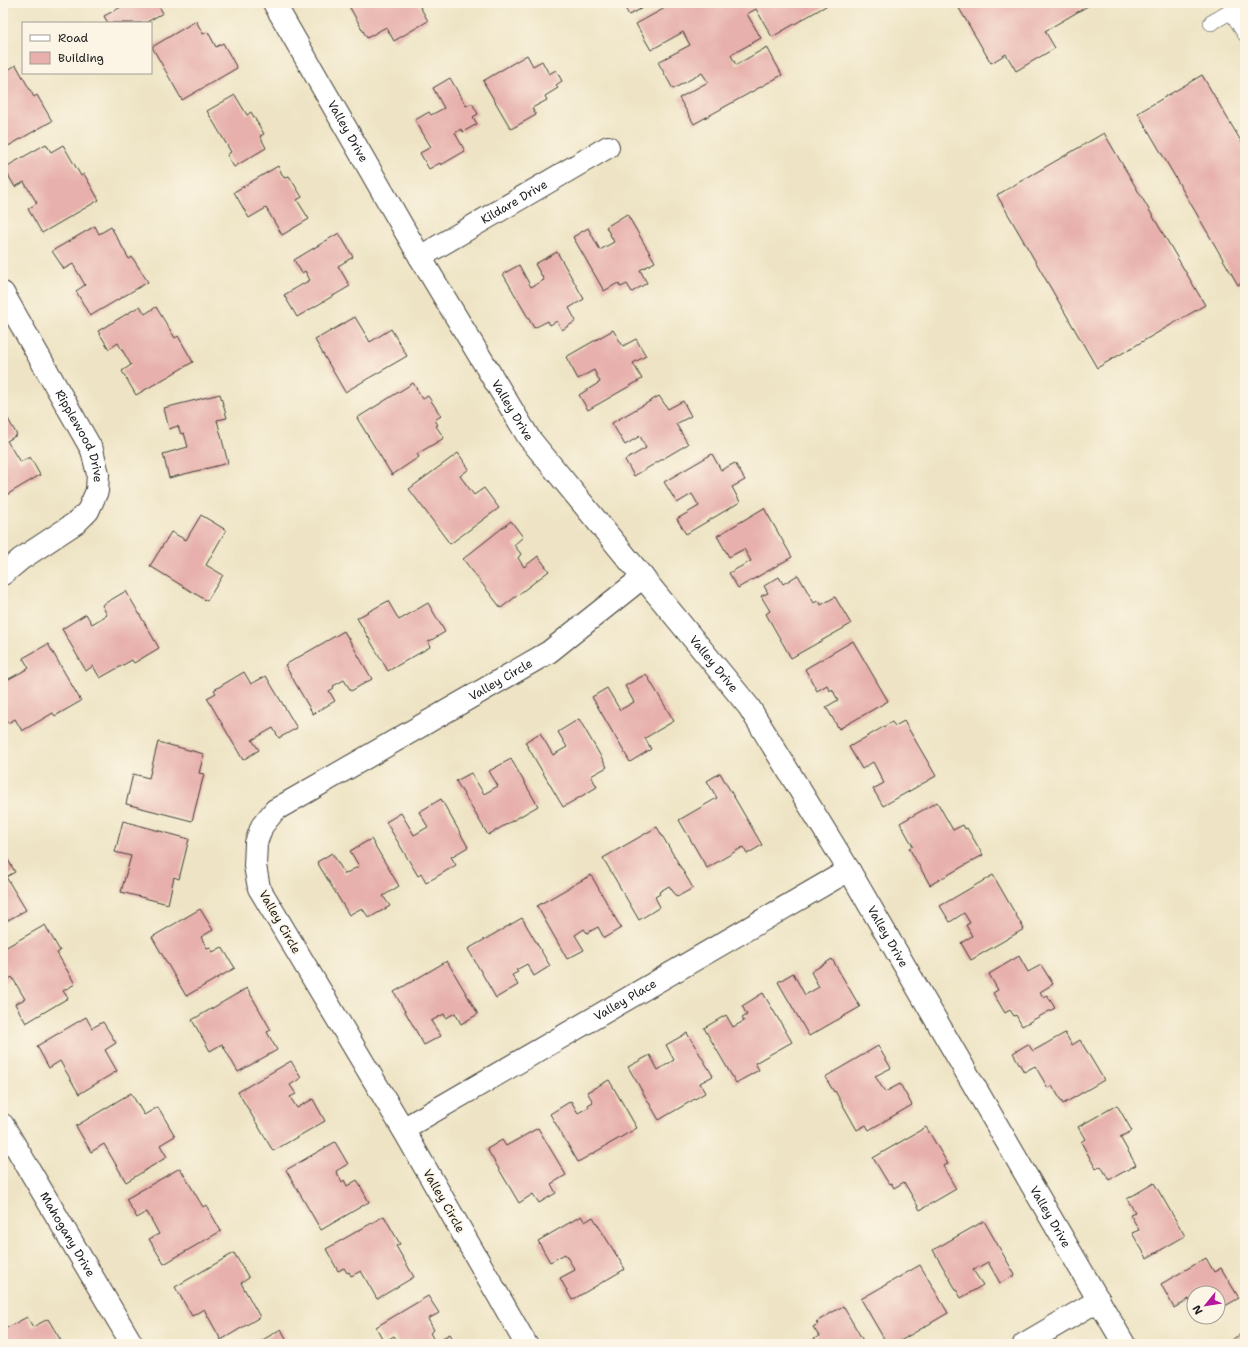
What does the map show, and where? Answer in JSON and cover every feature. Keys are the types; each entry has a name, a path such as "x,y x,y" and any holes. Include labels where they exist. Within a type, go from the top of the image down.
{"street":[{"name":"Valley Drive","path":"274,3 420,257 529,438 749,707 849,870 1124,1344"},
{"name":"Kildare Drive","path":"420,257 608,147"},
{"name":"Ripplewood Drive","path":"3,294 92,450 98,474 97,491 88,511 77,522 21,559 3,574"},
{"name":"Valley Circle","path":"526,1344 403,1129 259,888 254,866 256,843 262,826 275,810 549,652 643,577"},
{"name":"Valley Place","path":"403,1129 849,870"},
{"name":"Mahogany Drive","path":"3,1124 132,1344"},
{"path":"1024,1344 1099,1300"}],"lane":[{"path":"1211,23 1245,3"},
{"path":"1231,11 1245,34"}],"building":[{"path":"121,3 157,3 163,13 147,22 107,22 104,16 123,6"},
{"path":"355,3 418,3 428,21 394,41 386,27 367,38 349,6"},
{"path":"622,3 652,3 629,15"},
{"path":"662,3 831,3 772,37 756,9 747,14 761,38 731,55 736,65 767,47 782,75 694,124 679,98 708,82 702,73 673,89 658,62 690,45 683,32 651,50 636,24 665,8"},
{"path":"956,3 1093,3 1045,31 1055,48 1016,71 1006,54 991,63"},
{"path":"196,21 203,34 208,32 216,47 223,43 237,68 182,100 152,47"},
{"path":"527,55 533,66 542,61 549,74 556,70 562,81 556,85 558,88 545,96 547,100 532,108 536,115 511,129 483,81"},
{"path":"16,65 34,97 37,95 52,121 3,149 3,73"},
{"path":"1202,75 1245,148 1245,281 1238,285 1138,113"},
{"path":"450,78 466,106 472,103 478,114 473,117 477,124 463,132 461,129 455,133 465,151 441,165 440,163 429,169 420,153 431,147 415,120 429,112 431,115 444,108 433,88"},
{"path":"235,95 247,115 251,112 264,134 260,136 266,148 234,167 227,155 231,152 207,111"},
{"path":"1104,133 1205,305 1097,368 997,195"},
{"path":"46,144 51,152 63,145 81,176 84,174 99,200 42,233 28,209 37,203 24,182 15,187 4,168"},
{"path":"278,166 284,178 289,176 302,197 297,200 309,219 282,235 266,208 249,218 234,192"},
{"path":"627,214 655,262 640,270 647,283 632,292 627,284 621,287 618,283 604,291 573,237 588,228 600,250 614,242 606,227"},
{"path":"95,226 99,234 111,227 129,259 132,257 148,282 90,316 76,291 85,285 73,264 64,269 52,251"},
{"path":"339,233 353,257 338,266 350,286 297,317 284,295 310,280 305,271 302,273 294,260"},
{"path":"557,252 584,299 569,308 576,321 562,330 557,321 550,325 548,321 534,328 503,274 519,265 531,287 544,280 535,264"},
{"path":"140,306 145,314 156,307 175,338 178,336 193,362 136,395 122,371 131,365 118,343 109,349 98,331"},
{"path":"355,317 370,342 391,329 407,356 345,392 315,340"},
{"path":"613,330 623,346 636,339 646,356 633,363 642,379 588,410 579,395 600,382 594,370 578,379 566,357"},
{"path":"413,383 423,399 428,396 441,416 435,420 438,425 436,426 444,438 417,454 419,457 392,475 357,418"},
{"path":"220,394 227,418 217,420 228,463 169,478 163,454 188,447 184,433 181,434 178,426 169,429 164,408"},
{"path":"659,396 668,409 683,401 691,416 676,424 688,444 634,476 625,460 646,448 640,436 625,445 612,423"},
{"path":"3,410 17,435 7,441 20,462 30,457 40,475 3,497"},
{"path":"458,453 469,469 460,476 474,495 484,488 499,508 450,544 409,489"},
{"path":"712,454 721,470 735,463 745,480 732,487 740,502 686,534 677,519 699,506 692,494 677,503 664,482"},
{"path":"764,508 792,557 738,588 729,573 751,561 744,549 729,557 717,536"},
{"path":"201,515 226,530 206,565 223,575 207,601 150,566 171,532 186,540"},
{"path":"511,521 523,537 514,545 521,554 518,558 524,567 538,556 549,571 501,608 463,559"},
{"path":"798,575 814,603 819,600 821,605 835,597 851,624 791,658 766,614 770,611 761,596 768,593 764,586 779,577 783,584"},
{"path":"126,591 159,648 134,663 132,660 100,678 93,666 86,671 62,629 86,614 92,624 107,615 102,605"},
{"path":"388,601 399,620 428,603 445,632 428,642 430,647 388,671 357,618"},
{"path":"344,631 372,679 351,691 344,680 333,686 334,688 329,691 335,701 313,714 285,665"},
{"path":"853,641 888,701 839,729 826,707 838,700 832,689 830,691 827,685 817,691 805,669"},
{"path":"48,644 81,701 55,716 53,713 22,731 15,719 8,723 3,715 3,673 7,680 29,668 23,658"},
{"path":"244,672 251,684 266,676 297,728 279,738 273,728 252,740 259,750 243,760 207,698 216,693 214,690"},
{"path":"646,674 674,721 645,738 651,749 630,762 592,697 607,688 620,710 634,702 625,686"},
{"path":"579,719 607,767 591,776 597,787 563,807 525,742 540,733 553,755 567,747 558,732"},
{"path":"904,721 936,776 883,806 873,789 884,783 873,762 862,769 849,747 892,722 895,726"},
{"path":"158,742 204,754 199,773 204,774 192,821 126,804 133,774 149,778"},
{"path":"511,759 538,806 488,835 456,781 471,773 484,794 498,786 489,771"},
{"path":"720,773 762,845 747,854 743,847 707,868 679,820 717,798 707,781"},
{"path":"441,799 468,847 451,857 456,865 426,883 421,874 418,876 386,822 401,813 414,835 428,827 419,812"},
{"path":"937,802 953,830 963,825 965,829 967,828 983,855 930,885 909,848 913,846 900,823"},
{"path":"123,821 189,839 179,879 174,877 168,904 121,892 131,856 115,852"},
{"path":"657,827 693,888 677,897 669,886 659,892 660,894 655,897 660,907 639,920 603,858"},
{"path":"371,839 399,886 383,896 390,906 369,918 362,908 349,915 317,862 332,853 345,874 359,866 350,851"},
{"path":"3,851 15,872 6,877 26,910 3,923"},
{"path":"591,875 621,928 604,938 598,927 587,933 584,929 575,935 584,950 567,959 537,906"},
{"path":"993,875 1024,929 971,960 961,943 972,936 966,925 970,923 964,913 950,922 940,906"},
{"path":"200,909 213,930 201,937 207,948 210,947 213,952 222,947 235,968 186,996 152,937"},
{"path":"522,918 550,966 534,976 527,964 516,970 518,972 512,975 518,985 496,998 468,949"},
{"path":"45,925 60,951 57,953 75,984 63,991 68,998 26,1023 15,1004 25,999 12,977 3,983 3,949"},
{"path":"1019,956 1028,972 1041,965 1053,984 1040,992 1043,997 1047,995 1055,1008 1022,1026 1016,1015 1014,1016 1010,1010 1005,1013 993,993 998,990 989,974"},
{"path":"832,959 860,1007 809,1036 778,982 793,973 805,995 819,987 811,972"},
{"path":"447,961 478,1014 461,1024 455,1013 446,1018 444,1014 431,1021 441,1036 424,1045 394,992"},
{"path":"247,988 271,1030 267,1032 277,1050 238,1072 222,1044 210,1051 192,1020"},
{"path":"763,993 792,1042 755,1063 759,1070 736,1083 704,1028 726,1015 733,1027 744,1021 742,1018 747,1015 742,1006"},
{"path":"86,1017 92,1028 103,1022 116,1043 105,1050 117,1071 79,1094 60,1061 49,1068 37,1046"},
{"path":"687,1033 713,1076 700,1083 705,1093 659,1120 628,1067 650,1055 658,1070 674,1060 666,1045"},
{"path":"1065,1033 1072,1045 1080,1040 1104,1080 1063,1104 1052,1085 1048,1088 1035,1066 1024,1072 1013,1053 1028,1044 1033,1051"},
{"path":"878,1046 891,1068 875,1076 885,1092 900,1084 912,1105 869,1130 866,1125 857,1130 835,1091 834,1092 825,1077"},
{"path":"291,1061 301,1078 290,1085 296,1094 290,1097 297,1108 313,1099 325,1121 273,1151 238,1092"},
{"path":"609,1080 637,1128 578,1162 550,1114 571,1101 578,1113 589,1107 588,1105 593,1102 587,1092"},
{"path":"131,1093 144,1115 158,1107 175,1136 160,1145 167,1157 126,1182 104,1144 91,1152 76,1126"},
{"path":"1117,1105 1132,1131 1120,1137 1136,1165 1109,1180 1101,1166 1096,1169 1081,1142 1085,1139 1078,1127"},
{"path":"926,1127 948,1164 943,1166 956,1189 920,1210 904,1182 894,1188 891,1183 889,1184 873,1158"},
{"path":"538,1128 566,1175 551,1184 556,1193 539,1203 533,1194 519,1203 487,1149 502,1140 506,1146"},
{"path":"335,1142 348,1164 336,1171 342,1182 344,1180 347,1186 357,1180 369,1202 321,1230 286,1170"},
{"path":"180,1168 203,1207 206,1205 221,1231 164,1264 149,1239 159,1234 147,1212 137,1218 126,1199"},
{"path":"1154,1183 1185,1236 1147,1258 1132,1233 1139,1230 1130,1214 1135,1212 1127,1199"},
{"path":"384,1216 400,1244 396,1246 414,1277 377,1299 361,1271 351,1276 344,1268 338,1271 326,1249"},
{"path":"581,1216 585,1222 593,1217 625,1269 572,1300 560,1278 575,1270 565,1254 550,1262 538,1241"},
{"path":"984,1221 1015,1275 1000,1283 988,1262 973,1270 983,1285 961,1298 933,1250"},
{"path":"234,1253 249,1278 241,1283 260,1317 221,1340 204,1309 192,1316 175,1287"},
{"path":"1206,1258 1214,1272 1221,1268 1239,1298 1226,1305 1226,1285 1186,1285 1186,1301 1174,1308 1161,1284"},
{"path":"920,1265 948,1313 895,1344 887,1344 861,1299"},
{"path":"428,1296 439,1313 428,1319 434,1330 430,1333 435,1342 450,1334 456,1344 399,1344 394,1336 384,1342 376,1327"},
{"path":"843,1306 865,1344 806,1344 819,1336 813,1327 818,1324 816,1322"},
{"path":"27,1317 33,1327 48,1319 63,1344 3,1344 3,1330"},
{"path":"281,1329 289,1344 256,1344"},
{"path":"1245,1332 1245,1344 1225,1344 1229,1341"}]}
